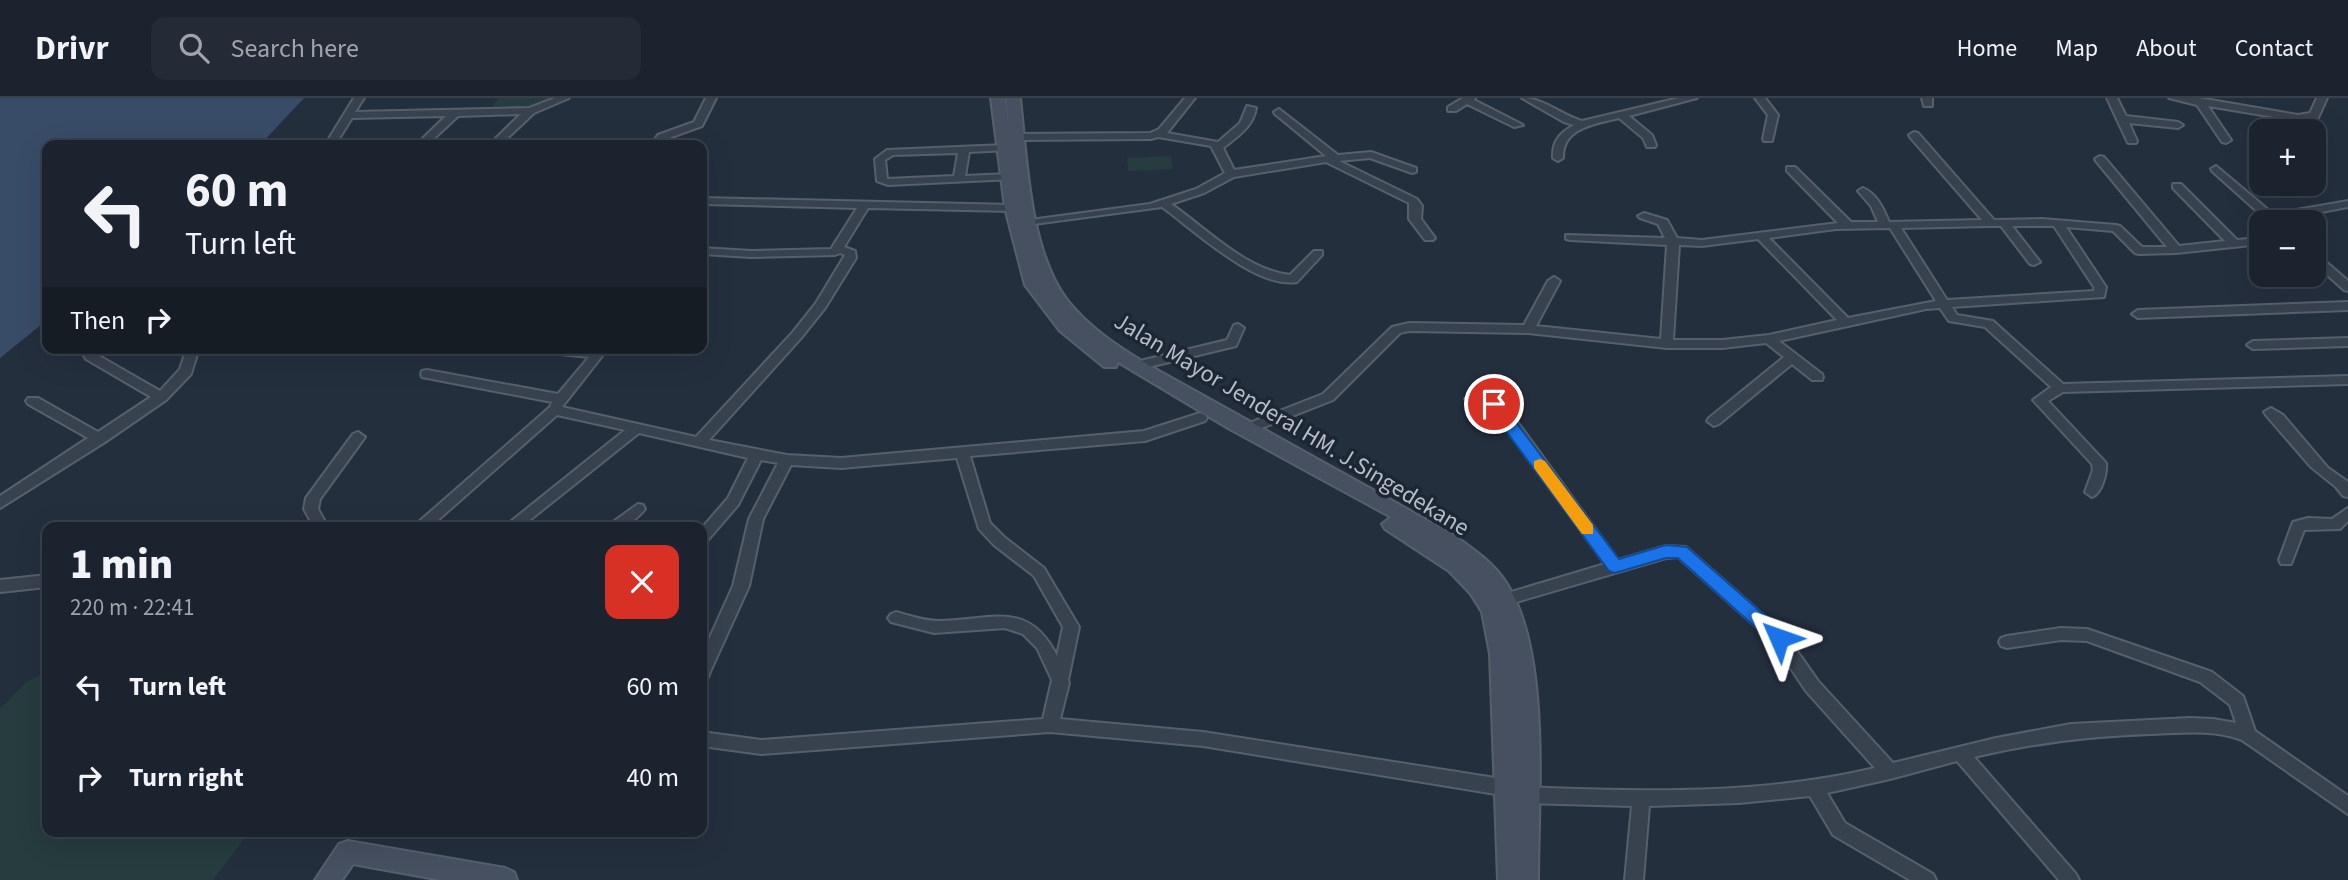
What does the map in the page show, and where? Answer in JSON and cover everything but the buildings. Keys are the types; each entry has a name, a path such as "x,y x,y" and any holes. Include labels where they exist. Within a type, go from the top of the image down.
{"main road":[{"name":"Jalan Mayor Jenderal HM. J.Singedekane","path":"1005,99 1011,142 1042,269 1051,289 1066,309 1099,339 1136,366 1244,430 1426,528 1489,577 1506,599 1524,684 1510,880"},
{"name":"Jalan Mayor Jenderal HM. J.Singedekane","path":"1011,142 1009,177 1013,208 1033,285 1066,327 1110,363 1200,418 1426,544 1450,562 1479,592 1495,621 1500,650 1526,880"},
{"path":"327,880 348,852 504,880"}],"street":[{"path":"334,140 352,115 359,98"},
{"path":"352,115 453,115 530,111 564,98"},
{"path":"660,140 698,124 711,98"},
{"path":"1158,134 1190,98"},
{"path":"1527,98 1568,120 1583,124"},
{"path":"1558,158 1557,145 1560,138 1583,124 1692,98"},
{"path":"1760,98 1773,115 1768,139"},
{"path":"2112,98 2132,141"},
{"path":"2174,98 2306,118 2314,116 2322,98"},
{"path":"1452,109 1468,99 1518,125"},
{"path":"2199,101 2226,140"},
{"path":"1218,147 1244,126 1251,115 1251,108"},
{"path":"499,140 530,111"},
{"path":"1279,112 1331,158 1413,201 1416,206 1415,219 1429,238"},
{"path":"426,140 453,115"},
{"path":"1623,116 1648,137 1651,145"},
{"path":"2122,120 2178,125"},
{"path":"1009,177 882,181 879,176 880,159 891,152 904,150 964,150 1011,142 1158,134 1210,142 1218,147 1231,174"},
{"path":"1914,135 1992,224"},
{"path":"960,179 964,150"},
{"path":"1030,223 1164,204 1231,174 1331,158 1371,155 1412,170"},
{"path":"2100,159 2176,250"},
{"path":"1791,169 1848,226"},
{"path":"2216,169 2262,210"},
{"path":"2177,186 2233,243"},
{"path":"1863,191 1876,205 1956,320 1991,326 2060,388"},
{"path":"707,201 1013,208"},
{"path":"1164,204 1201,230 1228,254 1277,277 1293,279 1318,253"},
{"path":"2320,210 2348,204"},
{"path":"707,251 827,253 840,248 864,205"},
{"path":"1644,216 1663,222 1673,242 1667,344"},
{"path":"2005,223 2034,262"},
{"path":"1244,430 1328,397 1396,330 1528,329 1667,344 1721,344 1769,339 1942,303 2100,294 2101,290 2057,223"},
{"path":"1570,237 1702,243 1848,226 2057,223 2116,228 2139,251 2249,242"},
{"path":"1761,236 1845,322"},
{"path":"699,442 821,305 850,258 851,253 840,248"},
{"path":"2326,268 2348,287"},
{"path":"1528,329 1554,281"},
{"path":"2138,314 2348,306"},
{"path":"1136,366 1232,343 1238,328"},
{"path":"1769,339 1818,377"},
{"path":"2253,345 2348,342"},
{"path":"0,503 162,397 186,371 191,354"},
{"path":"426,522 556,405 596,356 595,354"},
{"path":"90,356 162,397"},
{"path":"1714,421 1792,357"},
{"path":"427,373 556,405 634,430 787,460 841,463 1145,436 1200,418"},
{"path":"2092,492 2100,470 2099,463 2040,400 2060,388 2348,380"},
{"path":"1472,399 1500,408 1615,566"},
{"path":"33,401 100,439"},
{"path":"2271,412 2291,430 2323,471 2339,479 2348,492"},
{"path":"517,522 634,430"},
{"path":"318,522 311,509 313,498 358,437"},
{"path":"962,453 984,525 999,541 1039,572 1068,620 1070,632 1050,725"},
{"path":"707,531 733,501 757,454"},
{"path":"707,661 741,586 756,519 787,460"},
{"path":"620,522 638,509"},
{"path":"2286,560 2298,526 2308,523 2335,524 2348,513"},
{"path":"1506,599 1666,552 1681,551 1779,638 1812,686 1890,772"},
{"path":"0,586 42,582"},
{"path":"896,618 942,628 996,621 1013,623 1028,629 1040,639 1061,683"},
{"path":"2007,642 2061,635 2087,635 2206,677 2237,701 2248,735"},
{"path":"707,740 761,747 1050,725 1203,739 1517,791 1641,800 1764,794 1814,787 1890,772 2023,738 2099,729 2209,724 2232,728 2248,735 2348,806"},
{"path":"1961,754 2070,880"},
{"path":"1814,787 1839,829 1927,880"},
{"path":"1634,880 1641,800"}],"green space":[{"path":"498,98 552,98 532,107 490,110"},
{"path":"1171,156 1173,169 1128,171 1127,158"},
{"path":"42,674 42,837 245,837 213,880 0,880 0,709 26,682"}],"water":[{"path":"0,98 304,98 265,140 42,140 42,324 0,358"}],"slow traffic":[{"path":"1540,464 1587,529"}],"route":[{"path":"1494,404 1500,408 1615,566 1666,552 1681,551 1779,638"}]}
